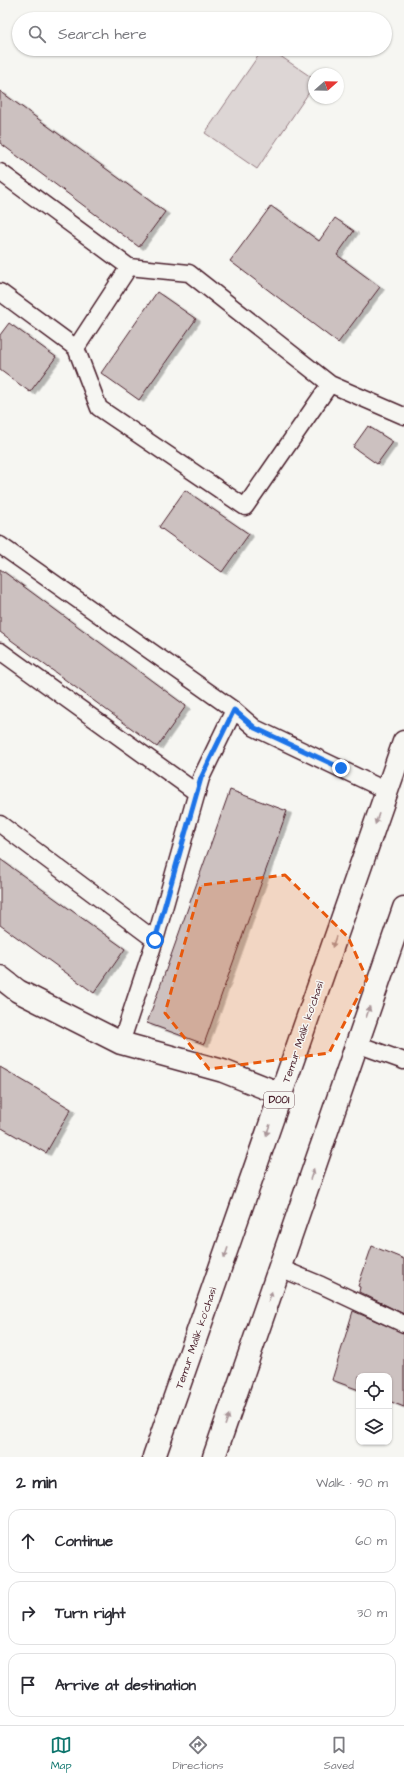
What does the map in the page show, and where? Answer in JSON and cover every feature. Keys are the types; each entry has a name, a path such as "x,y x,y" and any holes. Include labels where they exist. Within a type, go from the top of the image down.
{"main road":[{"name":"Temur Malik ko'chasi","path":"154,1457 404,742"},
{"path":"214,1457 404,908"},
{"path":"0,977 18,991 121,1043 223,1071 281,1094"}],"lane":[{"path":"0,172 129,267 189,273 330,384 404,416"},
{"path":"76,348 129,267"},
{"path":"0,292 76,348 99,408 245,507 330,384"},
{"path":"0,545 234,710 255,728 387,790"},
{"path":"0,651 197,793"},
{"path":"121,1043 155,940 201,778 234,710"},
{"path":"0,824 155,940"},
{"path":"357,1044 404,1061"},
{"path":"280,1268 321,1285 404,1324"}],"highlighted area":[{"path":"285,875 348,937 367,979 329,1053 209,1069 165,1013 201,885"}],"shaded area":[{"path":"258,56 280,56 308,75 308,94 257,169 205,133"}],"building":[{"path":"0,91 165,212 139,247 0,143"},
{"path":"271,206 319,241 335,218 354,231 337,255 380,287 338,343 230,261"},
{"path":"157,292 196,319 139,400 101,373"},
{"path":"9,323 56,357 30,392 0,370 0,335"},
{"path":"368,426 393,442 377,464 353,447"},
{"path":"185,490 249,534 222,572 159,527"},
{"path":"0,569 186,706 157,747 0,632"},
{"path":"230,790 287,811 204,1044 147,1023"},
{"path":"0,859 125,949 94,993 0,925"},
{"path":"0,1067 71,1109 46,1153 0,1127"},
{"path":"372,1246 404,1259 404,1314 359,1292 360,1287 358,1286"},
{"path":"353,1311 404,1333 404,1407 392,1402 392,1373 356,1373 356,1389 332,1380"}],"route":[{"path":"155,940 201,778 234,710 255,728 341,768"}]}
